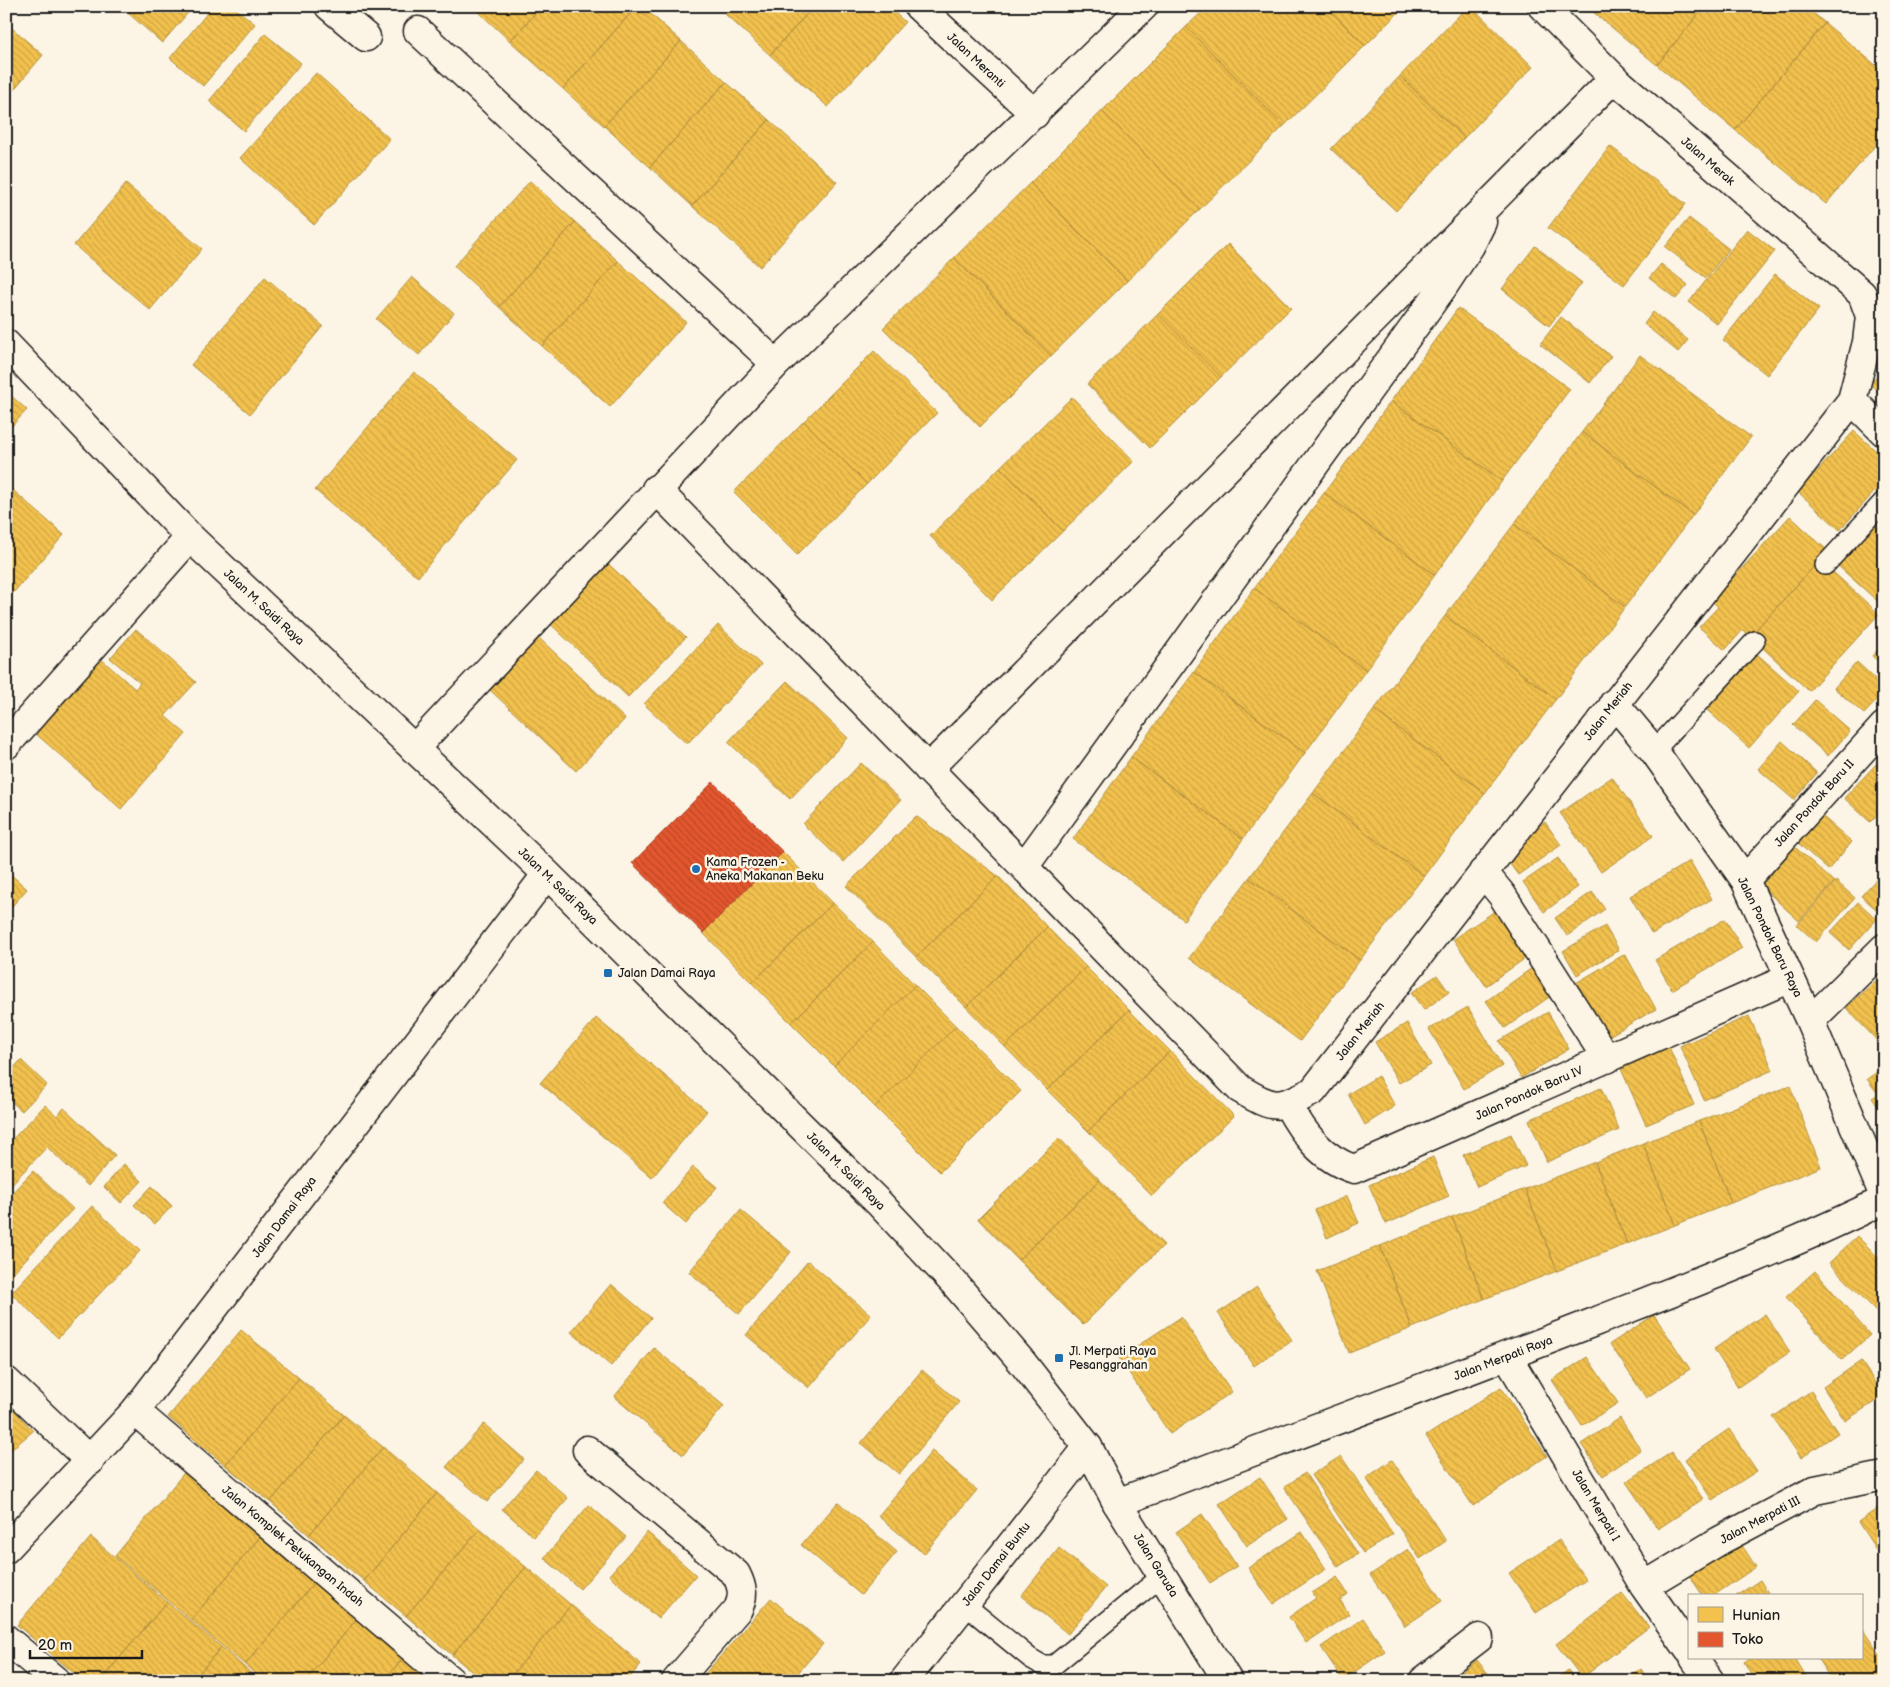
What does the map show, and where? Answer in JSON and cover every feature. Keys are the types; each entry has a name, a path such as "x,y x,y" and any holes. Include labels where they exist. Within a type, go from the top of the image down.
{"street":[{"path":"329,6 366,37"},
{"name":"Jalan Meranti","path":"918,6 1035,114"},
{"path":"414,749 656,489 776,364 1144,6"},
{"name":"Jalan Merak","path":"1542,6 1614,78 1862,294 1870,316"},
{"path":"418,31 776,364"},
{"path":"928,769 1614,78"},
{"path":"1024,867 1443,287 1470,246 1493,199"},
{"name":"Jalan Meriah","path":"1288,1105 1313,1091 1614,704 1765,514 1852,400 1867,342 1870,316"},
{"name":"Jalan M. Saidi Raya","path":"6,344 190,537 547,874 878,1202 955,1284 1022,1362 1088,1447"},
{"path":"1852,400 1884,432"},
{"path":"656,489 1240,1088 1264,1104 1288,1105"},
{"path":"6,745 190,537"},
{"name":"Jalan Pondok Baru Raya","path":"1614,704 1654,751 1745,880 1810,1021 1884,1196"},
{"name":"Jalan Pondok Baru II","path":"1745,880 1884,726"},
{"path":"1483,872 1502,894 1606,1059"},
{"name":"Jalan Damai Raya","path":"6,1549 136,1411 547,874"},
{"path":"1810,1021 1884,948"},
{"name":"Jalan Pondok Baru IV","path":"1288,1105 1301,1129 1327,1156 1342,1165 1354,1169 1790,978"},
{"name":"Jalan Merpati Raya","path":"1117,1503 1507,1356 1728,1270 1820,1231 1884,1200"},
{"name":"Jalan Merpati I","path":"1507,1356 1644,1586 1688,1649"},
{"path":"6,1382 90,1461"},
{"name":"Jalan Komplek Petukangan Indah","path":"136,1411 451,1681"},
{"name":"Jalan Garuda","path":"1088,1447 1117,1503 1228,1681"},
{"name":"Jalan Damai Buntu","path":"904,1681 1088,1447"},
{"path":"587,1450 736,1574 742,1585 743,1598 738,1609 676,1681"},
{"name":"Jalan Merpati III","path":"1644,1586 1719,1541 1815,1490 1884,1476"},
{"path":"1423,1681 1478,1638"},
{"path":"6,1639 56,1681"},
{"path":"1695,1660 1710,1681"}],"lane":[{"path":"1825,565 1884,501"},
{"path":"1654,751 1755,641"},
{"path":"964,1604 1030,1658 1042,1665 1054,1665 1162,1576"}],"building: Hunian":[{"path":"134,6 194,6 162,43 128,13"},
{"path":"213,6 233,6 255,24 203,86 170,58"},
{"path":"472,6 542,6 510,41"},
{"path":"542,6 637,6 563,89 510,41"},
{"path":"637,6 642,6 681,41 604,126 563,89"},
{"path":"732,6 814,6 770,55 725,14"},
{"path":"814,6 887,6 905,22 828,107 770,55"},
{"path":"1208,6 1326,6 1365,46 1284,126 1186,27"},
{"path":"1326,6 1405,6 1365,46"},
{"path":"1468,6 1471,6 1533,67 1464,138 1400,76"},
{"path":"1586,6 1705,6 1657,65"},
{"path":"1705,6 1805,6 1825,23 1735,130 1657,65"},
{"path":"6,23 43,55 6,99"},
{"path":"1825,23 1884,72 1884,135 1826,204 1735,130"},
{"path":"1186,27 1284,126 1200,209 1102,111"},
{"path":"265,34 301,63 244,131 209,101"},
{"path":"681,41 726,82 650,167 604,126"},
{"path":"316,73 390,139 314,225 240,158"},
{"path":"1400,76 1464,138 1396,211 1331,149"},
{"path":"726,82 769,120 692,206 650,167"},
{"path":"1102,111 1200,209 1127,281 1030,183"},
{"path":"769,120 837,182 760,267 692,206"},
{"path":"1610,146 1686,204 1624,285 1548,228"},
{"path":"530,181 575,222 499,307 454,266"},
{"path":"1030,183 1127,281 1051,356 954,258"},
{"path":"126,184 202,249 150,310 74,245"},
{"path":"1689,218 1729,249 1706,278 1665,247"},
{"path":"575,222 618,261 542,346 499,307"},
{"path":"1747,229 1775,251 1717,324 1689,302"},
{"path":"1228,244 1291,308 1221,377 1158,314"},
{"path":"1535,246 1582,283 1549,326 1502,289"},
{"path":"954,258 1051,356 980,427 883,328"},
{"path":"618,261 686,322 610,407 542,346"},
{"path":"1661,264 1688,285 1676,299 1649,278"},
{"path":"1775,274 1819,309 1767,375 1723,340"},
{"path":"265,277 323,326 250,414 191,365"},
{"path":"412,277 454,313 419,355 376,319"},
{"path":"1458,308 1570,389 1502,481 1391,401"},
{"path":"1653,312 1688,340 1678,352 1644,324"},
{"path":"1158,314 1221,377 1150,448 1087,384"},
{"path":"1561,317 1611,356 1590,383 1540,344"},
{"path":"874,351 937,413 867,484 804,421"},
{"path":"1640,355 1751,437 1693,515 1582,432"},
{"path":"1884,368 1884,396 1870,384"},
{"path":"414,372 517,460 418,577 315,490"},
{"path":"6,391 27,410 6,432"},
{"path":"1072,397 1134,461 1063,531 1000,467"},
{"path":"1391,401 1502,481 1435,575 1324,493"},
{"path":"804,421 867,484 797,555 734,492"},
{"path":"1854,431 1884,458 1884,481 1840,530 1798,492"},
{"path":"1582,432 1693,515 1625,607 1514,524"},
{"path":"1000,467 1063,531 992,600 930,536"},
{"path":"6,484 64,535 6,601"},
{"path":"1324,493 1435,575 1366,670 1254,588"},
{"path":"1790,516 1828,551 1750,636 1743,630 1725,650 1699,627 1718,607 1712,601"},
{"path":"1514,524 1625,607 1556,699 1445,616"},
{"path":"1874,524 1884,533 1884,607 1837,565"},
{"path":"601,557 686,637 628,697 543,617"},
{"path":"1820,560 1879,614 1809,691 1750,636"},
{"path":"1254,588 1366,670 1305,753 1194,672"},
{"path":"1445,616 1556,699 1485,793 1374,710"},
{"path":"718,625 761,665 687,744 644,704"},
{"path":"136,629 196,682 165,716 186,734 121,809 35,733 100,658 135,689 140,683 110,658"},
{"path":"539,638 625,719 576,771 490,690"},
{"path":"1884,643 1884,666 1872,656"},
{"path":"1757,654 1799,691 1749,748 1707,710"},
{"path":"1857,662 1884,687 1884,693 1864,714 1834,688"},
{"path":"1194,672 1305,753 1243,839 1131,757"},
{"path":"787,681 848,738 790,799 728,742"},
{"path":"1815,700 1850,731 1828,756 1793,725"},
{"path":"1374,710 1485,793 1424,876 1313,793"},
{"path":"1782,741 1817,773 1794,800 1758,769"},
{"path":"1131,757 1243,839 1184,920 1073,839"},
{"path":"1879,761 1884,765 1884,808 1870,822 1844,798"},
{"path":"861,763 901,800 843,862 803,824"},
{"path":"1612,777 1653,836 1601,872 1560,813"},
{"path":"1313,793 1424,876 1360,960 1249,878"},
{"path":"916,816 998,876 916,957 846,886"},
{"path":"1822,816 1852,842 1828,870 1798,843"},
{"path":"1545,822 1561,845 1518,875 1501,852"},
{"path":"1795,847 1834,882 1799,921 1761,886"},
{"path":"783,852 833,903 752,983 703,933"},
{"path":"1558,858 1578,887 1544,912 1523,882"},
{"path":"1690,861 1712,899 1652,934 1630,896"},
{"path":"6,870 27,889 6,913"},
{"path":"1880,875 1884,879 1884,916 1861,896"},
{"path":"998,876 1047,927 966,1007 916,957"},
{"path":"1249,878 1360,960 1300,1041 1189,958"},
{"path":"1836,881 1855,898 1816,942 1797,925"},
{"path":"1592,892 1605,909 1567,936 1555,918"},
{"path":"1858,902 1877,919 1849,950 1830,933"},
{"path":"833,903 873,942 791,1023 752,983"},
{"path":"1498,909 1530,955 1486,986 1453,939"},
{"path":"1725,919 1742,948 1672,990 1655,960"},
{"path":"1605,926 1619,950 1577,975 1563,951"},
{"path":"1047,927 1086,967 1005,1047 966,1007"},
{"path":"873,942 915,985 834,1066 791,1023"},
{"path":"1625,954 1656,1009 1607,1037 1576,983"},
{"path":"1536,965 1555,993 1505,1028 1486,1001"},
{"path":"1086,967 1129,1010 1047,1090 1005,1047"},
{"path":"1884,973 1884,1048 1846,1008"},
{"path":"1437,975 1449,992 1424,1010 1411,993"},
{"path":"915,985 956,1026 875,1107 834,1066"},
{"path":"1468,1007 1502,1066 1464,1089 1429,1029"},
{"path":"1129,1010 1170,1051 1088,1131 1047,1090"},
{"path":"1548,1012 1569,1049 1521,1078 1499,1041"},
{"path":"1749,1016 1773,1070 1704,1100 1680,1046"},
{"path":"596,1018 707,1111 652,1178 540,1083"},
{"path":"1407,1023 1431,1065 1399,1083 1375,1042"},
{"path":"956,1026 1021,1091 940,1172 875,1107"},
{"path":"1669,1047 1694,1105 1646,1125 1621,1069"},
{"path":"1170,1051 1234,1116 1152,1196 1088,1131"},
{"path":"21,1060 47,1085 22,1111 6,1097 6,1076"},
{"path":"1884,1067 1884,1115 1872,1098 1878,1094 1867,1079"},
{"path":"1378,1076 1395,1106 1365,1125 1348,1094"},
{"path":"1790,1086 1821,1167 1731,1203 1699,1121"},
{"path":"1601,1088 1619,1130 1547,1162 1529,1120"},
{"path":"45,1105 57,1116 64,1108 115,1155 88,1186 47,1147 6,1190 6,1146"},
{"path":"1699,1121 1731,1203 1675,1225 1643,1143"},
{"path":"1511,1134 1526,1166 1477,1187 1463,1155"},
{"path":"1059,1138 1100,1180 1018,1260 978,1219"},
{"path":"1643,1143 1675,1225 1627,1244 1595,1162"},
{"path":"1433,1157 1449,1196 1386,1224 1369,1185"},
{"path":"1595,1162 1627,1244 1557,1271 1525,1189"},
{"path":"124,1164 142,1181 121,1203 104,1187"},
{"path":"693,1167 717,1187 686,1224 662,1203"},
{"path":"33,1171 73,1209 7,1279 6,1199"},
{"path":"1100,1180 1164,1245 1083,1325 1018,1260"},
{"path":"152,1186 172,1206 155,1224 134,1205"},
{"path":"1525,1189 1557,1271 1484,1299 1452,1217"},
{"path":"1347,1196 1359,1223 1327,1238 1315,1210"},
{"path":"92,1206 140,1251 58,1338 11,1293"},
{"path":"741,1210 791,1252 739,1314 689,1272"},
{"path":"1452,1217 1484,1299 1412,1328 1380,1246"},
{"path":"1857,1236 1884,1263 1884,1319 1829,1263"},
{"path":"1380,1246 1412,1328 1349,1353 1317,1271"},
{"path":"808,1261 871,1315 809,1388 746,1335"},
{"path":"1815,1271 1870,1335 1842,1360 1786,1297"},
{"path":"611,1284 651,1318 611,1366 571,1332"},
{"path":"1257,1287 1292,1340 1254,1366 1218,1313"},
{"path":"1765,1314 1790,1352 1738,1387 1714,1349"},
{"path":"1654,1315 1690,1369 1646,1398 1610,1344"},
{"path":"1181,1317 1232,1392 1170,1434 1119,1358"},
{"path":"241,1330 299,1378 225,1465 168,1417"},
{"path":"654,1348 724,1406 683,1455 614,1397"},
{"path":"1587,1357 1618,1403 1582,1426 1552,1380"},
{"path":"1861,1361 1884,1396 1845,1421 1823,1387"},
{"path":"922,1370 959,1402 899,1474 861,1443"},
{"path":"299,1378 344,1415 270,1502 225,1465"},
{"path":"1501,1387 1547,1456 1473,1506 1426,1436"},
{"path":"1811,1391 1838,1433 1801,1458 1773,1417"},
{"path":"6,1401 33,1431 6,1454"},
{"path":"344,1415 383,1447 309,1535 270,1502"},
{"path":"1620,1418 1641,1450 1603,1476 1581,1444"},
{"path":"484,1424 524,1459 487,1502 446,1467"},
{"path":"1729,1429 1757,1471 1712,1500 1685,1459"},
{"path":"383,1447 437,1493 364,1581 309,1535"},
{"path":"932,1451 977,1490 924,1554 878,1516"},
{"path":"1672,1452 1703,1499 1658,1529 1626,1482"},
{"path":"1341,1456 1393,1534 1363,1553 1311,1475"},
{"path":"1392,1460 1446,1541 1420,1559 1366,1478"},
{"path":"188,1468 264,1532 191,1620 115,1556"},
{"path":"536,1470 568,1498 534,1537 502,1509"},
{"path":"1305,1473 1358,1554 1338,1567 1284,1487"},
{"path":"1260,1477 1288,1519 1247,1546 1219,1504"},
{"path":"437,1493 480,1529 406,1616 364,1581"},
{"path":"838,1502 897,1552 861,1595 801,1545"},
{"path":"1884,1504 1884,1562 1858,1522"},
{"path":"589,1505 626,1537 580,1589 544,1558"},
{"path":"1202,1514 1237,1566 1210,1583 1176,1532"},
{"path":"480,1529 526,1567 452,1655 406,1616"},
{"path":"264,1532 318,1578 245,1665 191,1620"},
{"path":"647,1532 696,1575 658,1619 609,1575"},
{"path":"1302,1532 1326,1569 1273,1604 1248,1568"},
{"path":"1736,1536 1756,1567 1716,1594 1702,1594 1685,1569"},
{"path":"91,1537 167,1602 100,1681 83,1681 17,1625"},
{"path":"1559,1540 1586,1580 1536,1613 1509,1573"},
{"path":"1059,1548 1106,1587 1068,1634 1021,1596"},
{"path":"1408,1549 1442,1601 1405,1626 1370,1575"},
{"path":"526,1567 571,1605 507,1681 483,1681 452,1655"},
{"path":"1337,1577 1348,1594 1340,1600 1349,1614 1306,1643 1289,1617 1316,1598 1312,1593"},
{"path":"318,1578 361,1614 305,1681 263,1681 245,1665"},
{"path":"1760,1580 1769,1594 1739,1594"},
{"path":"1622,1593 1649,1627 1582,1678 1556,1644"},
{"path":"771,1598 823,1644 791,1681 710,1681 704,1675"},
{"path":"167,1602 221,1647 193,1681 100,1681"},
{"path":"571,1605 641,1664 627,1681 507,1681"},
{"path":"361,1614 407,1653 384,1681 305,1681"},
{"path":"1363,1618 1385,1651 1343,1680 1321,1647"},
{"path":"1862,1628 1884,1661 1884,1681 1832,1681 1818,1660 1862,1660"},
{"path":"221,1647 260,1681 193,1681"},
{"path":"407,1653 441,1681 384,1681"},
{"path":"1477,1660 1494,1681 1450,1681"},
{"path":"1747,1660 1796,1660 1809,1681 1755,1681 1744,1662"},
{"path":"1641,1669 1650,1681 1625,1681"},
{"path":"1568,1670 1576,1681 1554,1681"}],"building: Toko":[{"path":"713,782 783,852 703,933 632,863"}],"place":[{"name":"Kama Frozen - Aneka Makanan Beku","path":"696,869"},
{"name":"Jalan Damai Raya","path":"608,973"},
{"name":"Jl. Merpati Raya Pesanggrahan","path":"1059,1358"}]}
